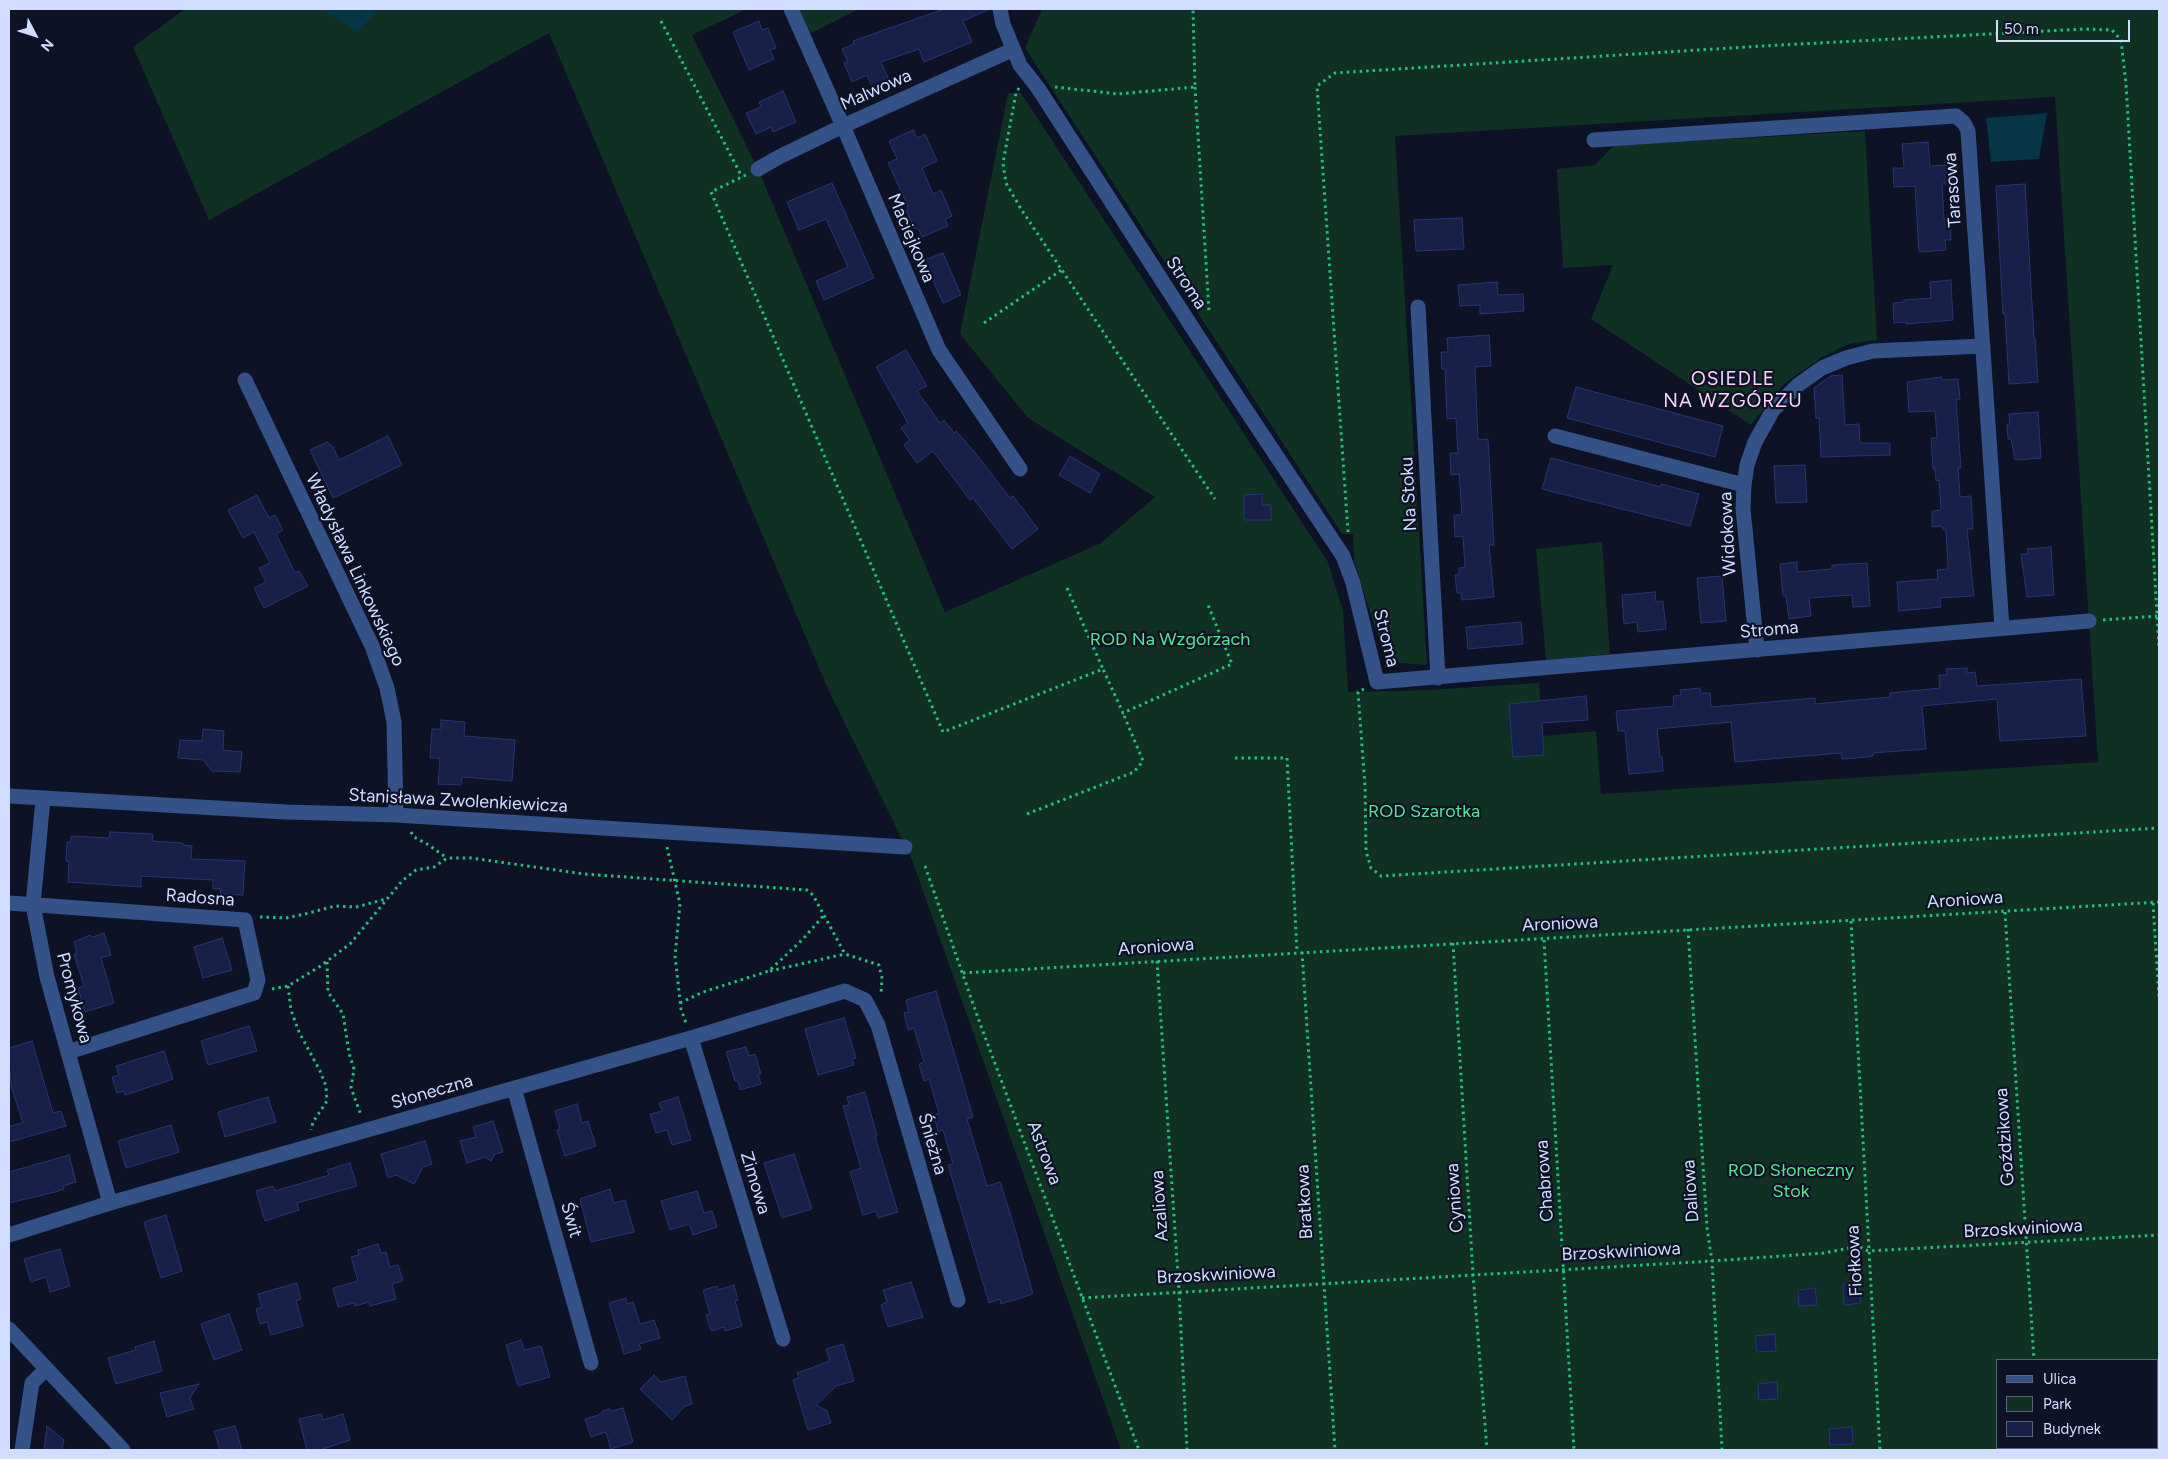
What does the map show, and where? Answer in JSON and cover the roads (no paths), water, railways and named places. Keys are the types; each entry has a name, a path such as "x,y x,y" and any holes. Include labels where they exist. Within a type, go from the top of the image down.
{"street":[{"name":"Maciejkowa","path":"791,9 938,350 1020,468"},
{"name":"Stroma","path":"1000,9 1012,50 1028,76 1038,88 1223,375 1343,556 1353,584 1377,682 2089,621"},
{"name":"Malwowa","path":"758,170 779,157 843,126 1012,50"},
{"name":"Tarasowa","path":"1594,140 1956,116 1964,122 1968,131 2002,628"},
{"name":"Na Stoku","path":"1418,308 1438,678"},
{"name":"Widokowa","path":"1757,650 1743,509 1744,485 1747,465 1755,442 1773,410 1798,385 1822,368 1846,358 1873,351 1983,346"},
{"name":"Władysława Linkowskiego","path":"245,380 372,646 387,688 394,722 396,815"},
{"path":"1555,436 1744,485"},
{"name":"Stanisława Zwolenkiewicza","path":"9,796 286,812 396,815 905,847"},
{"name":"Promykowa","path":"43,799 33,905 47,977 110,1203"},
{"name":"Radosna","path":"9,903 244,920 258,980 254,993 68,1052"},
{"name":"Słoneczna","path":"9,1235 110,1203 691,1038 845,991 868,1006"},
{"name":"Śnieżna","path":"868,1006 878,1025 958,1300"},
{"name":"Zimowa","path":"691,1038 783,1338"},
{"name":"Świt","path":"514,1088 591,1363"},
{"path":"9,1329 123,1450"},
{"path":"22,1450 32,1383 46,1369"}],"water":[{"path":"313,9 379,9 357,32 325,11"},
{"path":"2047,113 2039,159 1991,162 1986,118"}],"district":[{"name":"OSIEDLE NA WZGÓRZU","path":"1733,390"}],"park label":[{"name":"ROD Na Wzgórzach","path":"1170,640"},
{"name":"ROD Szarotka","path":"1424,812"},
{"name":"ROD Słoneczny Stok","path":"1791,1181"}]}
